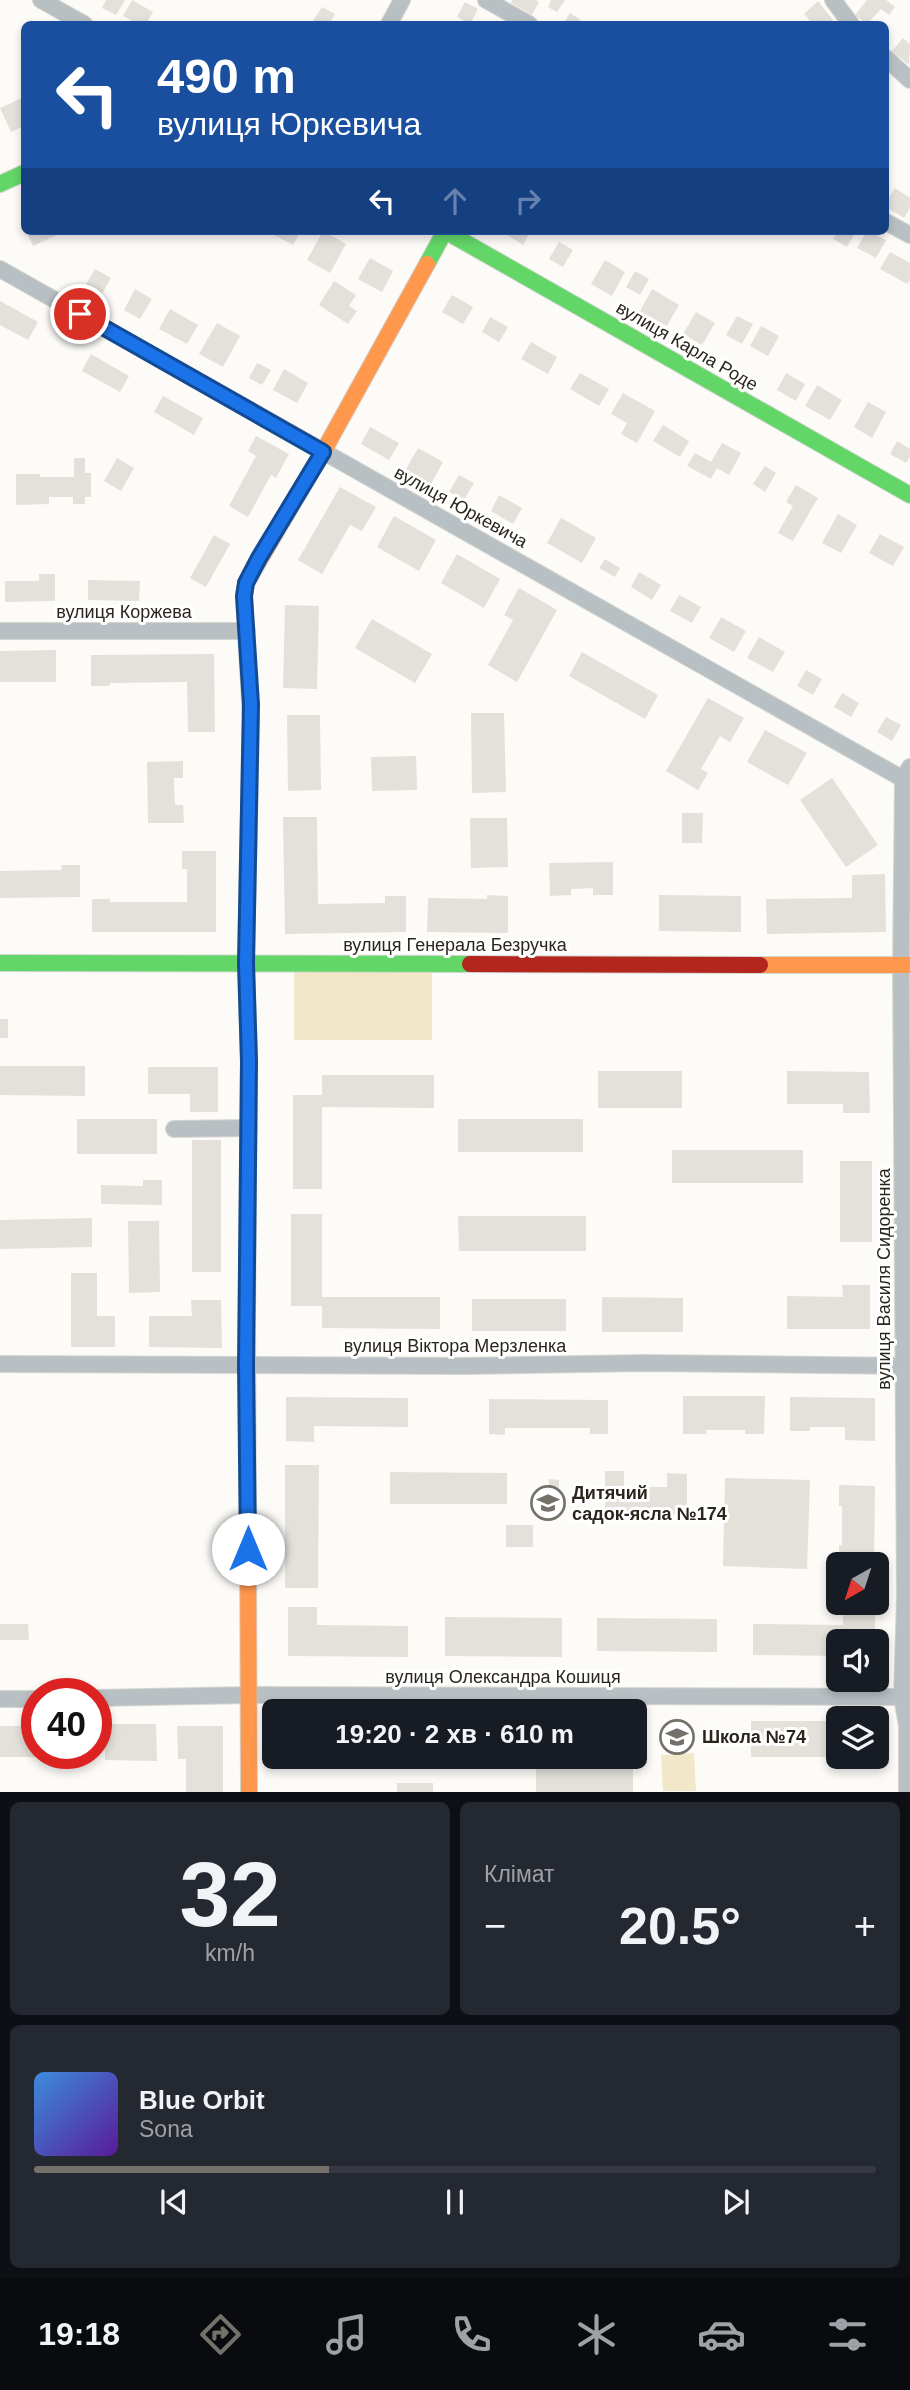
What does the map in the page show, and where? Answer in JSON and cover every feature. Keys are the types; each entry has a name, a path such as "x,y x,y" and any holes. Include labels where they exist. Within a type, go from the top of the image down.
{"street":[{"path":"41,0 79,21"},
{"path":"391,21 402,0"},
{"path":"486,0 524,21"},
{"path":"833,0 849,21"},
{"path":"889,61 910,80"},
{"path":"0,184 21,174"},
{"path":"889,224 910,235"},
{"path":"250,1791 246,963 251,744 244,596 246,583 259,558 323,452 443,235"},
{"name":"вулиця Карла Роде","path":"452,235 910,495"},
{"name":"вулиця Юркевича","path":"0,269 323,452 907,773"},
{"name":"вулиця Коржева","path":"0,631 247,631"},
{"name":"вулиця Василя Сидоренка","path":"907,773 907,1791"},
{"name":"вулиця Генерала Безручка","path":"0,963 906,965"},
{"path":"174,1129 248,1128"},
{"name":"вулиця Віктора Мерзленка","path":"0,1364 464,1366 644,1363 907,1366"},
{"name":"вулиця Олександра Кошиця","path":"112,1698 250,1695 906,1697"},
{"path":"0,1699 21,1699"}],"shaded area":[{"path":"294,971 432,971 432,1040 294,1040"},
{"path":"694,1753 696,1791 663,1791 661,1755"}],"building":[{"path":"106,0 125,0 116,15 102,8"},
{"path":"132,0 153,12 148,21 132,21 123,16"},
{"path":"512,0 539,2 532,15 511,3"},
{"path":"551,0 565,0 557,12 548,7"},
{"path":"867,0 886,0 895,7 889,15 881,9 870,21 863,21 855,15"},
{"path":"818,1 833,20 810,21 804,14"},
{"path":"465,2 478,9 472,21 457,17"},
{"path":"322,7 335,14 331,21 313,21"},
{"path":"570,13 581,20 580,21 565,21"},
{"path":"903,38 910,44 909,65 892,51"},
{"path":"21,98 21,127 11,132 0,108"},
{"path":"895,188 910,198 910,208 904,218 889,209 889,197"},
{"path":"28,235 57,235 33,246"},
{"path":"274,235 299,235 293,245"},
{"path":"321,235 330,235 346,244 330,273 307,260"},
{"path":"507,235 529,235 523,245"},
{"path":"836,235 854,235 847,247 833,239"},
{"path":"865,235 875,235 886,240 876,258 857,248"},
{"path":"559,242 573,250 563,267 549,259"},
{"path":"890,252 910,263 910,280 907,284 880,269"},
{"path":"370,258 393,271 382,292 358,279"},
{"path":"605,260 625,272 612,296 591,284"},
{"path":"95,269 111,278 102,294 86,284"},
{"path":"635,271 649,279 640,295 626,287"},
{"path":"334,281 356,295 349,306 357,311 348,324 319,305"},
{"path":"135,289 152,299 140,319 124,310"},
{"path":"652,289 679,305 667,326 640,311"},
{"path":"452,295 473,307 463,324 442,312"},
{"path":"0,301 38,322 28,340 0,325"},
{"path":"170,309 198,325 187,344 159,329"},
{"path":"696,312 715,323 702,345 683,334"},
{"path":"737,316 753,324 742,344 726,335"},
{"path":"490,317 508,327 499,342 482,332"},
{"path":"217,323 240,336 223,367 199,354"},
{"path":"761,326 779,336 768,356 750,346"},
{"path":"531,342 557,357 548,374 521,359"},
{"path":"91,354 129,376 120,392 82,371"},
{"path":"257,363 271,370 262,385 249,378"},
{"path":"284,369 308,383 297,403 273,390"},
{"path":"580,373 609,389 599,406 570,389"},
{"path":"786,373 805,384 796,401 777,390"},
{"path":"817,385 842,400 830,420 805,406"},
{"path":"623,393 655,411 637,443 621,434 627,423 611,414"},
{"path":"163,396 203,418 194,435 154,412"},
{"path":"868,402 886,412 872,438 854,427"},
{"path":"663,425 689,441 680,457 653,441"},
{"path":"370,427 399,443 389,460 361,444"},
{"path":"256,436 289,454 276,478 271,475 248,517 229,506 256,456 248,451"},
{"path":"897,441 910,449 910,457 906,463 890,454"},
{"path":"722,443 741,453 729,475 717,468 711,479 687,466 695,453 711,462"},
{"path":"418,448 443,462 431,484 406,469"},
{"path":"74,458 85,458 85,473 91,473 91,497 85,497 85,504 73,504 73,497 49,497 49,504 16,505 16,474 74,477"},
{"path":"117,458 134,468 121,491 104,481"},
{"path":"765,466 776,473 765,492 753,484"},
{"path":"459,475 474,483 464,500 449,492"},
{"path":"796,485 818,498 793,541 778,533 793,506 786,502"},
{"path":"340,487 376,507 362,531 350,525 322,574 298,560"},
{"path":"499,495 522,508 513,524 491,511"},
{"path":"838,514 857,525 841,553 822,543"},
{"path":"394,516 436,540 419,571 377,547"},
{"path":"561,518 596,538 582,563 547,543"},
{"path":"880,534 904,547 893,566 869,553"},
{"path":"214,535 230,544 206,587 190,578"},
{"path":"457,554 500,579 484,608 441,583"},
{"path":"605,559 620,568 615,577 599,568"},
{"path":"639,572 661,585 652,600 631,587"},
{"path":"39,574 55,574 55,601 5,602 5,581 39,581"},
{"path":"88,580 140,581 139,601 88,600"},
{"path":"519,588 557,610 517,682 488,665 513,620 504,615"},
{"path":"679,595 701,607 692,623 670,611"},
{"path":"285,605 319,606 317,689 283,688"},
{"path":"721,617 746,631 734,652 709,638"},
{"path":"372,619 432,654 415,683 355,648"},
{"path":"759,637 785,652 773,672 747,658"},
{"path":"56,650 56,682 0,682 0,651"},
{"path":"582,652 658,695 645,719 569,676"},
{"path":"214,654 215,732 188,732 187,682 110,683 110,686 91,686 91,655"},
{"path":"806,670 822,679 813,695 797,686"},
{"path":"842,693 859,703 851,717 834,707"},
{"path":"708,698 744,718 730,742 720,736 701,769 708,773 698,790 666,771"},
{"path":"471,713 504,713 506,792 472,793"},
{"path":"287,715 320,715 321,790 288,791"},
{"path":"886,717 901,725 892,741 877,732"},
{"path":"765,730 807,753 788,785 747,762"},
{"path":"416,756 417,790 372,791 371,757"},
{"path":"183,761 183,778 174,778 175,805 183,805 184,823 148,823 147,762"},
{"path":"832,778 878,845 846,867 800,800"},
{"path":"682,813 703,813 702,843 682,843"},
{"path":"283,817 317,817 318,904 385,903 385,896 406,896 406,932 285,934"},
{"path":"470,818 507,818 508,867 471,868"},
{"path":"182,851 216,851 216,932 92,932 92,899 110,899 110,902 187,902 187,869 182,869"},
{"path":"613,862 613,895 593,895 593,888 571,889 571,895 550,896 549,863"},
{"path":"61,865 80,865 80,897 0,898 0,871 62,870"},
{"path":"885,874 886,932 767,934 766,899 852,898 852,875"},
{"path":"487,895 508,896 508,933 427,932 428,898 487,899"},
{"path":"659,895 741,896 741,932 659,931"},
{"path":"0,1019 8,1019 8,1038 0,1038"},
{"path":"0,1066 85,1066 85,1096 0,1095"},
{"path":"148,1067 218,1067 218,1112 190,1112 190,1094 148,1094"},
{"path":"598,1071 682,1071 682,1108 598,1108"},
{"path":"787,1071 869,1072 870,1113 843,1113 843,1104 787,1104"},
{"path":"322,1075 434,1075 434,1108 322,1107 322,1189 293,1189 293,1095 322,1095"},
{"path":"77,1119 157,1119 157,1154 77,1154"},
{"path":"458,1119 583,1119 583,1152 458,1152"},
{"path":"192,1140 221,1140 221,1272 192,1272"},
{"path":"672,1150 803,1150 803,1183 672,1183"},
{"path":"840,1161 872,1161 872,1242 840,1242"},
{"path":"143,1180 162,1180 162,1205 101,1204 101,1185 143,1186"},
{"path":"291,1214 322,1214 322,1297 440,1297 440,1329 322,1328 322,1306 291,1306"},
{"path":"458,1216 586,1216 586,1251 459,1251"},
{"path":"92,1218 92,1247 0,1249 0,1220"},
{"path":"128,1221 159,1221 160,1292 129,1293"},
{"path":"71,1273 97,1273 97,1316 115,1316 115,1347 71,1347"},
{"path":"842,1285 870,1285 870,1329 787,1329 787,1296 843,1297"},
{"path":"602,1297 683,1298 683,1332 602,1332"},
{"path":"472,1299 566,1299 566,1331 472,1331"},
{"path":"191,1300 221,1300 222,1348 149,1347 149,1316 192,1316"},
{"path":"683,1396 765,1396 764,1434 745,1434 745,1430 706,1430 706,1434 683,1434"},
{"path":"286,1397 408,1398 408,1427 314,1426 314,1442 286,1441"},
{"path":"790,1397 875,1398 875,1441 845,1440 845,1427 810,1427 810,1431 790,1431"},
{"path":"489,1399 608,1400 608,1434 590,1434 590,1428 505,1428 505,1435 489,1434"},
{"path":"285,1465 319,1465 318,1588 285,1588"},
{"path":"605,1471 624,1471 624,1487 667,1487 667,1473 687,1474 687,1515 605,1514"},
{"path":"390,1472 507,1473 507,1504 390,1504"},
{"path":"725,1478 810,1480 807,1569 723,1566"},
{"path":"549,1479 559,1480 559,1497 548,1497"},
{"path":"839,1485 875,1486 874,1552 839,1552 839,1545 842,1545 842,1506 839,1506"},
{"path":"506,1525 533,1525 533,1547 506,1547"},
{"path":"288,1607 317,1607 317,1625 408,1626 408,1657 288,1656"},
{"path":"843,1615 875,1615 875,1629 826,1629 826,1656 753,1655 753,1624 843,1625"},
{"path":"445,1617 562,1618 562,1657 445,1656"},
{"path":"597,1618 717,1619 717,1652 597,1651"},
{"path":"0,1624 28,1624 29,1640 0,1640"},
{"path":"751,1721 826,1721 826,1757 751,1757"},
{"path":"112,1724 156,1724 157,1761 112,1760"},
{"path":"0,1726 21,1726 21,1757 0,1757"},
{"path":"177,1726 223,1726 223,1792 186,1792 186,1759 178,1759"},
{"path":"536,1769 633,1769 633,1792 536,1792"},
{"path":"397,1783 433,1783 433,1792 397,1792"}],"traffic: fast":[{"path":"0,184 21,174"},
{"path":"427,264 443,235"},
{"path":"452,235 910,495"},
{"path":"247,1313 249,1061 246,963 251,720"},
{"path":"0,963 470,964"}],"traffic: slow":[{"path":"251,720 244,596 246,583 323,452 427,264"},
{"path":"760,965 910,965"},
{"path":"247,1313 249,1792"}],"traffic: jam":[{"path":"470,964 760,965"}],"place":[{"name":"Дитячий садок-ясла №174","path":"548,1503"},
{"name":"Школа №74","path":"677,1737"}],"route":[{"path":"80,314 323,452 259,558 246,583 244,596 251,704 246,963 249,1061 246,1365 248,1549"}]}
